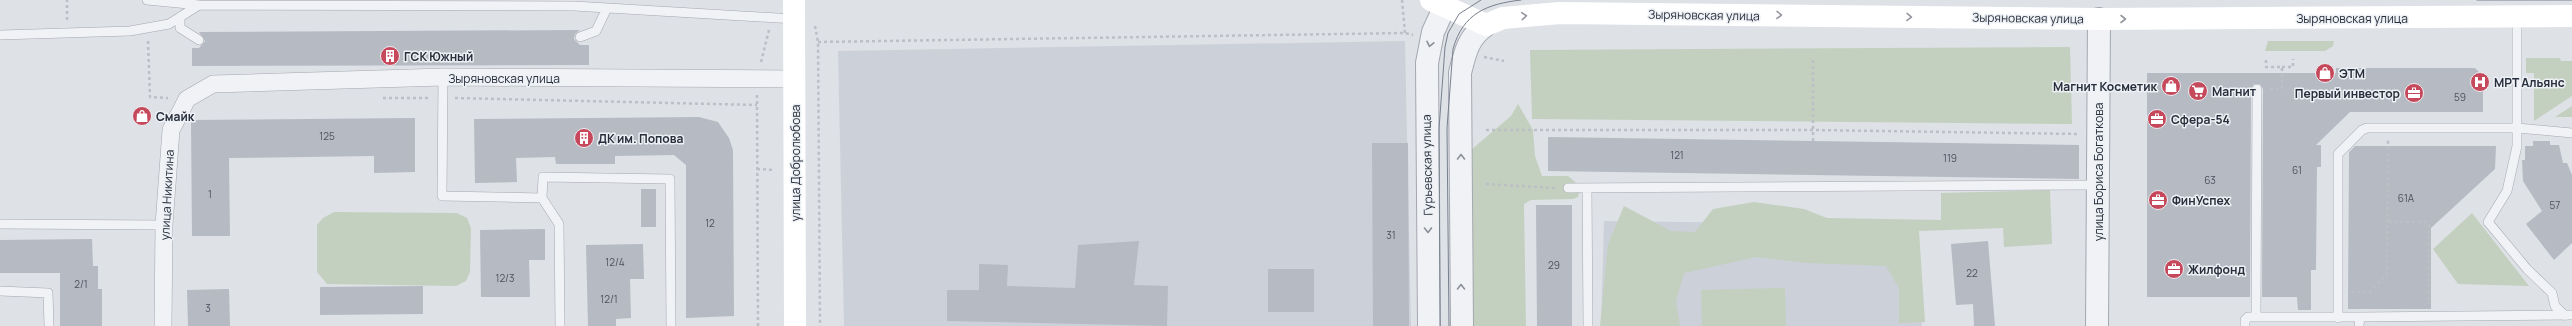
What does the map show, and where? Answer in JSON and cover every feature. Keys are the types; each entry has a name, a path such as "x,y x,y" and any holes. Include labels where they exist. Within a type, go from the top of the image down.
{"main road":[{"path":"1443,3 1486,25"},
{"name":"улица Добролюбова","path":"795,326 794,79 801,13"},
{"name":"Зыряновская улица","path":"1486,25 1503,18 1560,13 2099,19 2572,16"}],"street":[{"name":"Гурьевская улица","path":"1429,326 1426,77 1431,42 1443,3"},
{"name":"улица Бориса Богаткова","path":"2097,326 2099,19"},
{"path":"1462,326 1460,73 1465,53 1475,32 1486,25"},
{"name":"Зыряновская улица","path":"213,84 444,77 794,79"},
{"name":"улица Никитина","path":"163,326 164,224 171,130 187,99 213,84"}],"lane":[{"path":"147,0 199,5 607,8 773,18 801,13"},
{"path":"0,35 130,31 169,24 199,5"},
{"path":"580,37 596,31 607,8"},
{"path":"180,16 180,28 199,40"},
{"path":"2517,17 2517,146 2507,191 2488,222 2527,269 2552,292 2555,306 2568,316"},
{"path":"444,77 442,196 542,198"},
{"path":"2256,317 2257,89"},
{"path":"2338,318 2338,154 2367,128 2517,128 2572,133"},
{"path":"560,326 559,224 542,198 542,177 670,179 671,326"},
{"path":"1568,188 2098,185"},
{"path":"1587,188 1588,326"},
{"path":"0,224 164,224"},
{"path":"0,291 48,293 49,326"},
{"path":"2245,326 2246,318 2256,317 2338,318 2360,322 2568,316"}],"path":[{"path":"67,0 67,33"},
{"path":"1402,0 1405,33"},
{"path":"801,13 818,42 820,326"},
{"path":"758,326 757,79 773,18"},
{"path":"818,42 1405,33 1431,42"},
{"path":"148,47 150,97"},
{"path":"1465,53 1504,61"},
{"path":"2266,60 2266,67 2293,67 2293,59"},
{"path":"1813,60 1813,141"},
{"path":"2282,67 2282,86"},
{"path":"1486,130 1813,130 2098,134"},
{"path":"2348,292 2370,292 2388,274 2388,146"},
{"path":"1486,184 1568,188"},
{"path":"2388,222 2426,222 2429,224 2428,309"}],"shaded area":[{"path":"1405,41 1411,326 844,326 838,51"},
{"path":"1604,221 1916,225 1922,326 1601,326"}],"green space":[{"path":"2268,41 2334,41 2333,46 2325,51 2265,51"},
{"path":"2070,47 2072,124 1532,119 1530,50"},
{"path":"2526,58 2560,58 2561,61 2572,61 2572,96 2534,121 2534,73 2526,73"},
{"path":"1518,104 1533,130 1535,156 1542,176 1568,176 1581,187 1578,197 1573,199 1531,200 1524,204 1526,326 1473,326 1472,149 1511,116"},
{"path":"2572,106 2572,117 2555,117"},
{"path":"2050,190 2052,244 2004,247 2003,228 1919,231 1925,322 1899,323 1899,288 1886,266 1808,263 1756,257 1684,273 1676,301 1680,326 1600,326 1608,244 1624,206 1671,231 1695,232 1713,209 1754,202 1804,209 1827,218 1941,220 1941,193"},
{"path":"334,212 457,213 467,218 471,228 470,272 466,281 456,286 327,284 317,272 317,225 323,218"},
{"path":"2472,213 2529,286 2458,284 2433,249"},
{"path":"1785,288 1786,326 1702,326 1701,290"}],"building":[{"name":"ГСК Южный","path":"580,30 575,34 574,39 580,45 589,45 589,65 192,66 192,48 199,48 205,41 199,32"},
{"path":"2336,68 2475,68 2483,76 2483,112 2350,112 2316,145 2321,145 2321,167 2317,167 2316,270 2311,270 2311,310 2298,310 2297,297 2262,297 2263,89 2260,84 2254,84 2251,89 2250,297 2147,297 2147,73 2336,73"},
{"path":"699,117 718,122 729,138 733,150 734,316 686,318 686,165 674,155 615,156 615,164 556,164 555,157 516,158 517,182 475,183 474,119"},
{"path":"415,118 415,172 374,173 374,156 229,158 230,236 192,236 191,120"},
{"path":"1548,137 2079,145 2079,179 1548,171"},
{"path":"2533,141 2550,141 2550,145 2559,145 2563,163 2567,163 2572,175 2572,243 2554,260 2526,224 2542,211 2523,181 2522,160 2525,160 2525,146 2533,146"},
{"path":"1372,143 1408,143 1409,326 1373,326"},
{"path":"2355,146 2496,146 2495,169 2431,228 2431,309 2348,309 2349,152"},
{"path":"641,189 656,189 656,227 641,227"},
{"path":"1536,205 1572,205 1572,326 1537,326"},
{"path":"545,229 545,260 529,260 530,297 481,297 480,230"},
{"path":"92,239 93,266 98,266 98,289 102,289 102,326 60,326 60,273 0,273 0,240"},
{"path":"1139,241 1134,285 1168,286 1167,326 947,321 947,290 979,290 979,264 1008,265 1007,286 1075,288 1078,245"},
{"path":"1988,241 1995,326 1974,326 1973,304 1956,305 1951,244"},
{"path":"643,244 644,279 630,279 631,318 616,319 616,326 588,326 586,245"},
{"path":"1268,269 1314,269 1314,312 1268,312"},
{"path":"423,286 423,314 320,315 320,287"},
{"path":"229,289 230,326 188,326 187,290"}],"tram line":[{"path":"1440,326 1439,129 1445,47 1448,33 1459,14 1481,0"},
{"path":"1449,326 1447,128 1453,49 1457,37 1463,27 1478,12 1497,4 1521,0"},
{"path":"2477,0 2572,0"}],"place":[{"name":"ГСК Южный","path":"390,56"},
{"name":"ЭТМ","path":"2325,73"},
{"name":"МРТ Альянс","path":"2480,82"},
{"name":"Магнит Косметик","path":"2171,86"},
{"name":"Магнит","path":"2198,91"},
{"name":"Первый инвестор","path":"2414,93"},
{"name":"Смайк","path":"142,116"},
{"name":"Сфера-54","path":"2157,119"},
{"name":"ДК им. Попова","path":"584,138"},
{"name":"ФинУспех","path":"2158,200"},
{"name":"Жилфонд","path":"2174,269"}]}
